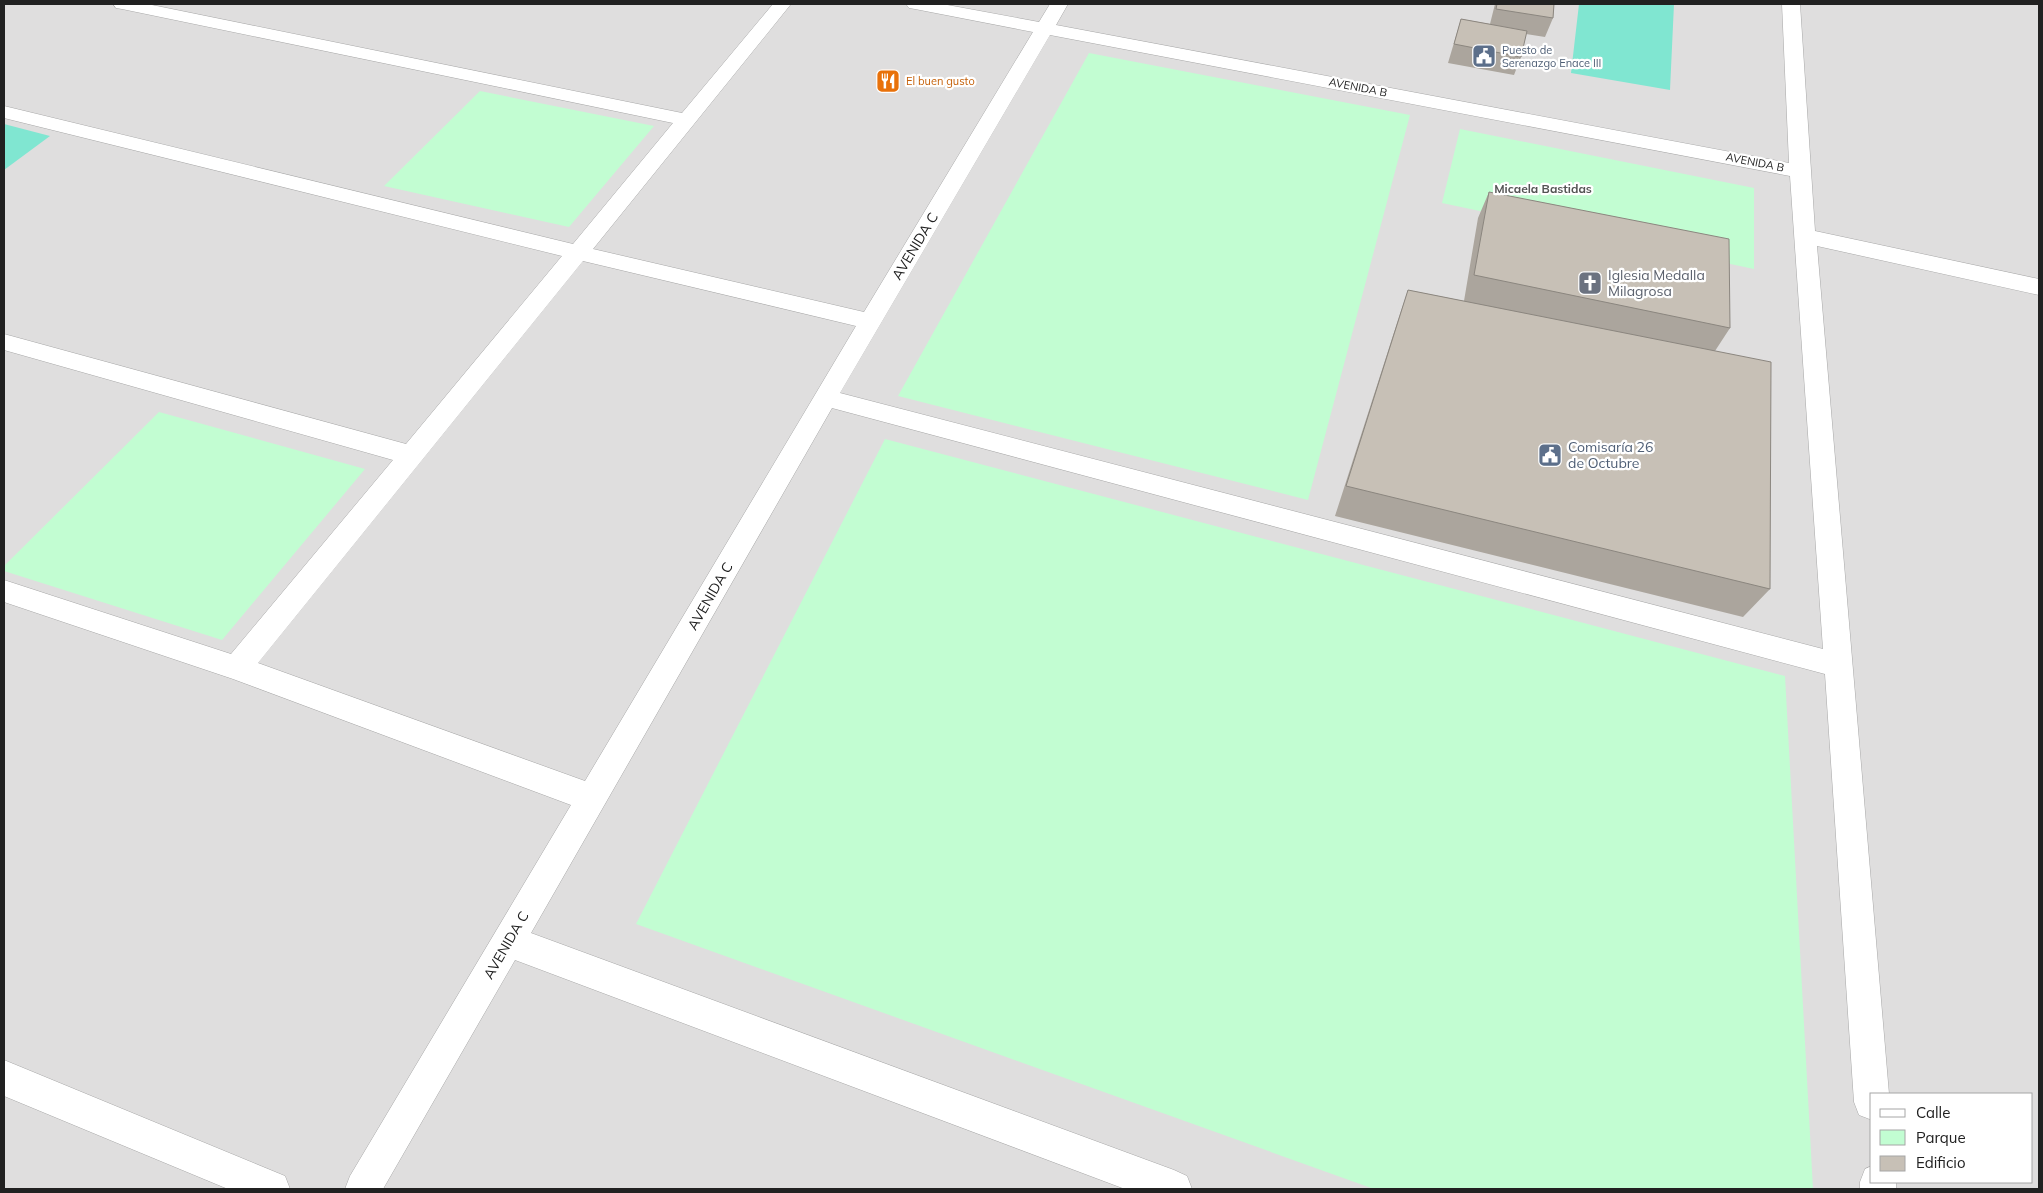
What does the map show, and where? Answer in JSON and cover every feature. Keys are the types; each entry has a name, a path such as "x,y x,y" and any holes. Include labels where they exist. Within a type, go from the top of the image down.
{"street":[{"path":"122,4 687,120"},
{"path":"237,668 782,4"},
{"name":"AVENIDA B","path":"915,4 1045,27 1800,171"},
{"name":"AVENIDA C","path":"364,1189 827,398 870,321 1059,4"},
{"path":"1790,4 1800,171 1871,1093"},
{"path":"4,112 579,253 870,321"},
{"path":"1805,236 2039,287"},
{"path":"4,342 410,455"},
{"path":"827,398 1838,665"},
{"path":"4,591 237,668 592,798"},
{"path":"508,941 1174,1189"},
{"path":"4,1078 272,1189"}],"shaded area":[{"path":"4,4 2039,4 2039,1189 4,1189"},
{"path":"1579,4 1674,4 1670,90 1571,73"},
{"path":"4,124 50,136 4,170"}],"green space":[{"path":"1089,53 1410,115 1308,500 898,396"},
{"path":"480,91 654,126 569,227 384,186"},
{"path":"1460,129 1754,188 1754,269 1442,203"},
{"path":"159,412 365,469 222,640 4,571 4,566"},
{"path":"885,439 1785,676 1813,1189 1374,1189 636,924"}],"building":[{"path":"1497,4 1554,4 1553,18 1496,9"},
{"path":"1461,19 1527,31 1521,57 1454,44"},
{"name":"Iglesia Medalla Milagrosa","path":"1489,192 1729,239 1730,328 1474,275"},
{"name":"Comisaría 26 de Octubre","path":"1408,290 1771,362 1770,589 1346,486"}],"place":[{"name":"Puesto de Serenazgo Enace III","path":"1484,56"},
{"name":"El buen gusto","path":"888,81"},
{"name":"Iglesia Medalla Milagrosa","path":"1590,283"},
{"name":"Comisaría 26 de Octubre","path":"1550,455"}],"district":[{"name":"Micaela Bastidas","path":"1543,188"}]}
